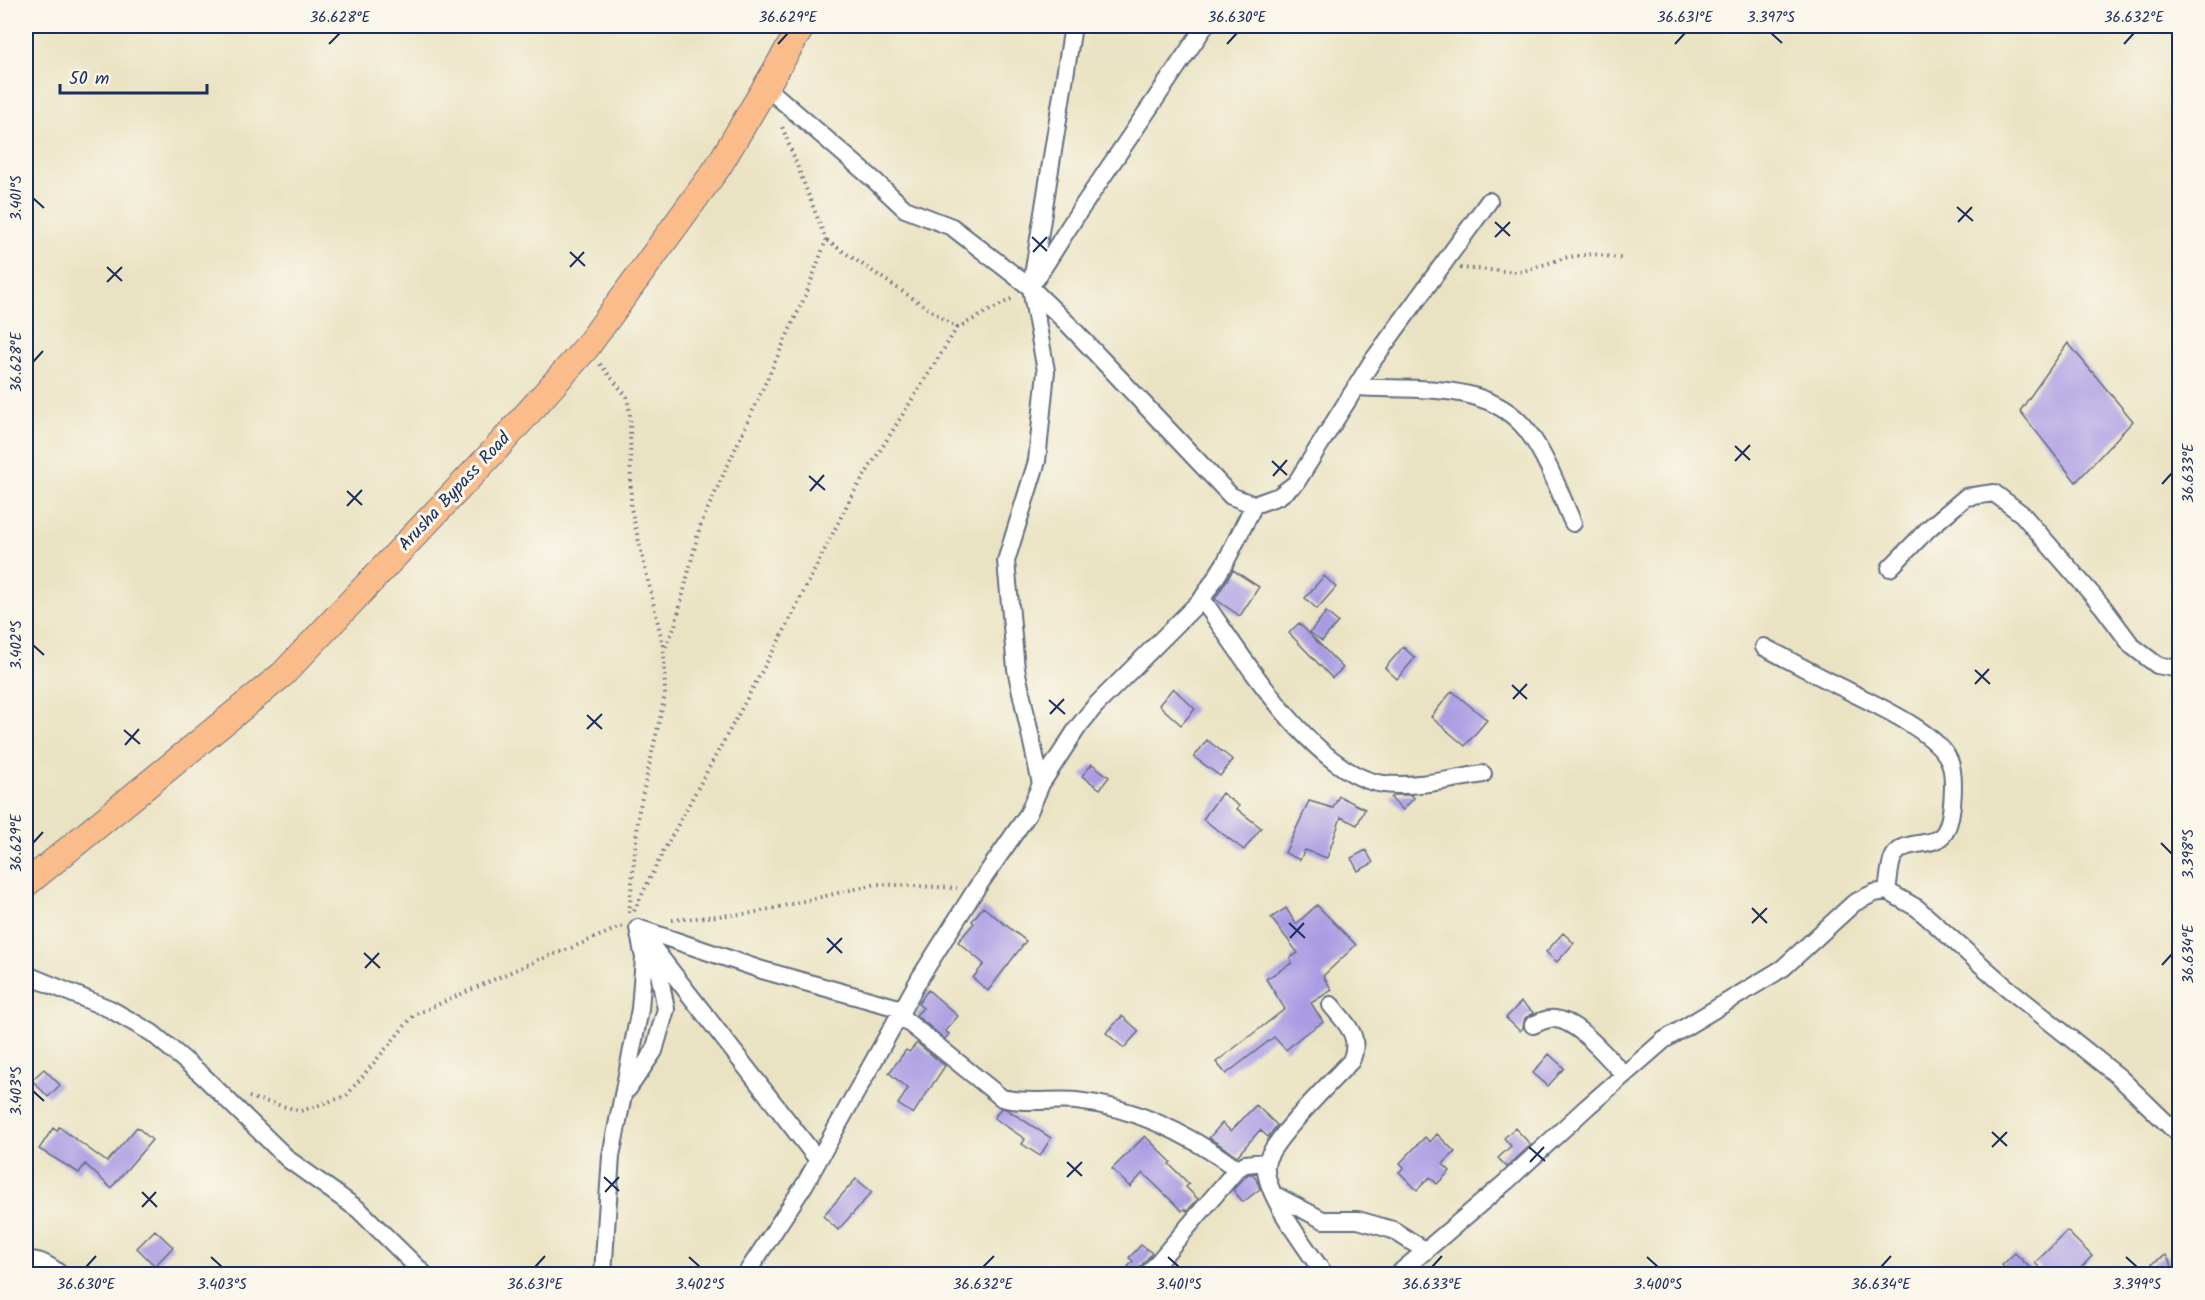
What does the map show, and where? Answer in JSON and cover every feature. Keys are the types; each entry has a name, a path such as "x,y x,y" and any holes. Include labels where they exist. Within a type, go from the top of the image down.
{"main road":[{"name":"Arusha Bypass Road","path":"26,884 283,674 495,450 586,348 718,166 801,26"}],"street":[{"path":"1041,784 1016,669 1006,561 1036,461 1046,371 1030,288 1073,26"},
{"path":"1030,288 1205,26"},
{"path":"766,87 905,209 952,227 1030,288 1068,324 1231,496 1254,505 1279,496 1296,483 1356,387 1489,201"},
{"path":"1356,387 1463,393 1487,399 1510,413 1532,436 1573,523"},
{"path":"1890,568 1928,529 1966,497 1994,493 2022,514 2103,607 2132,646 2157,665 2180,669"},
{"path":"746,1275 818,1160 900,1012 976,889 1028,814 1041,784 1078,726 1095,706 1202,599 1225,563 1254,505"},
{"path":"1202,599 1302,732 1323,753 1344,768 1364,779 1382,784 1413,785 1483,774"},
{"path":"1764,647 1899,716 1937,745 1949,759 1952,770 1953,799 1945,832 1934,842 1902,847 1893,857 1887,891"},
{"path":"1398,1275 1664,1040 1783,968 1854,903 1865,896 1887,891 1917,908 2006,986 2119,1077 2180,1136"},
{"path":"633,926 762,970 900,1012 1002,1098 1012,1101 1047,1099 1078,1101 1112,1108 1155,1121 1197,1142 1237,1169"},
{"path":"603,1275 610,1156 640,1009 644,958 633,926"},
{"path":"623,1095 654,1051 666,1009 657,963 633,926"},
{"path":"633,926 818,1160"},
{"path":"26,972 27,975 110,1009 152,1033 202,1075 290,1160 359,1210 424,1275"},
{"path":"1324,1275 1272,1193 1266,1176 1266,1162 1279,1141 1351,1061 1356,1051 1355,1039 1350,1028 1331,1005"},
{"path":"1533,1026 1544,1020 1556,1019 1572,1025 1585,1034 1624,1074"},
{"path":"1148,1275 1237,1169 1245,1164 1266,1162"},
{"path":"1272,1193 1323,1220 1358,1220 1394,1230 1425,1251"},
{"path":"26,1261 42,1263 60,1275"}],"path":[{"path":"779,120 826,240 957,328"},
{"path":"664,650 675,626 700,525 807,292 826,240"},
{"path":"1442,265 1474,270 1520,272 1576,256 1593,254 1625,259"},
{"path":"243,1095 301,1111 346,1096 414,1015 538,960 633,926 664,850 784,631 851,497 957,328 1030,288"},
{"path":"586,348 627,397 630,413 630,508 664,650 665,695 639,811 633,926"},
{"path":"662,921 753,913 876,884 976,889"}],"building":[{"path":"2068,343 2133,421 2076,482 2020,411"},
{"path":"1233,570 1259,587 1240,616 1215,599"},
{"path":"1324,576 1336,587 1317,609 1305,598"},
{"path":"1326,612 1338,622 1322,641 1310,632"},
{"path":"1299,623 1343,668 1332,678 1289,633"},
{"path":"1403,647 1415,658 1397,679 1385,668"},
{"path":"1173,688 1195,709 1181,725 1159,705"},
{"path":"1452,691 1487,720 1465,746 1431,717"},
{"path":"1207,740 1233,760 1220,776 1194,757"},
{"path":"1092,764 1109,777 1100,789 1082,776"},
{"path":"1222,793 1239,806 1237,809 1261,828 1244,850 1203,819"},
{"path":"1394,795 1412,795 1414,798 1403,810 1391,798"},
{"path":"1339,796 1365,809 1357,825 1341,817 1327,858 1305,850 1300,860 1285,853 1309,801 1333,808"},
{"path":"1366,850 1373,863 1358,871 1351,858"},
{"path":"1317,905 1356,945 1323,976 1332,990 1311,1003 1323,1022 1286,1050 1274,1037 1226,1074 1216,1062 1285,1009 1266,979 1292,963 1290,958 1298,953 1271,918 1286,908 1296,924"},
{"path":"983,907 1026,941 988,991 973,978 984,964 958,942 974,923 972,921"},
{"path":"1563,933 1574,943 1557,962 1546,952"},
{"path":"928,990 958,1016 945,1031 949,1034 945,1039 916,1015 923,1008 918,1004"},
{"path":"1521,1002 1534,1013 1525,1018 1520,1031 1506,1018"},
{"path":"1122,1016 1139,1031 1124,1048 1106,1033"},
{"path":"917,1043 945,1066 913,1114 898,1104 908,1089 889,1073 906,1050 909,1052"},
{"path":"1549,1054 1564,1068 1548,1086 1533,1073"},
{"path":"44,1069 60,1085 48,1097 32,1080"},
{"path":"1256,1105 1277,1125 1268,1137 1260,1130 1237,1156 1209,1138 1222,1123 1231,1131"},
{"path":"1001,1108 1051,1138 1040,1156 1022,1144 1025,1139 994,1118"},
{"path":"59,1127 107,1162 137,1127 152,1140 111,1188 85,1164 79,1173 39,1149 53,1128 57,1131"},
{"path":"1515,1128 1531,1145 1507,1167 1498,1158 1511,1146 1504,1138"},
{"path":"1437,1134 1455,1152 1443,1164 1450,1171 1437,1184 1430,1177 1417,1190 1399,1172 1404,1167 1400,1163 1425,1137 1430,1142"},
{"path":"1145,1136 1171,1162 1169,1164 1189,1184 1186,1187 1198,1199 1187,1211 1184,1209 1182,1211 1143,1173 1130,1187 1112,1169"},
{"path":"1248,1174 1252,1174 1257,1180 1260,1189 1243,1202 1233,1190"},
{"path":"856,1179 872,1192 838,1230 823,1216"},
{"path":"155,1230 173,1247 155,1266 137,1248"},
{"path":"2067,1231 2092,1256 2074,1275 2047,1275 2035,1263"},
{"path":"1141,1245 1152,1253 1140,1267 1138,1275 1121,1275 1133,1261 1129,1258"},
{"path":"2015,1253 2037,1275 2011,1275 2002,1265"},
{"path":"2166,1255 2177,1275 2158,1275 2152,1263"},
{"path":"1169,1265 1183,1275 1161,1275"}]}
